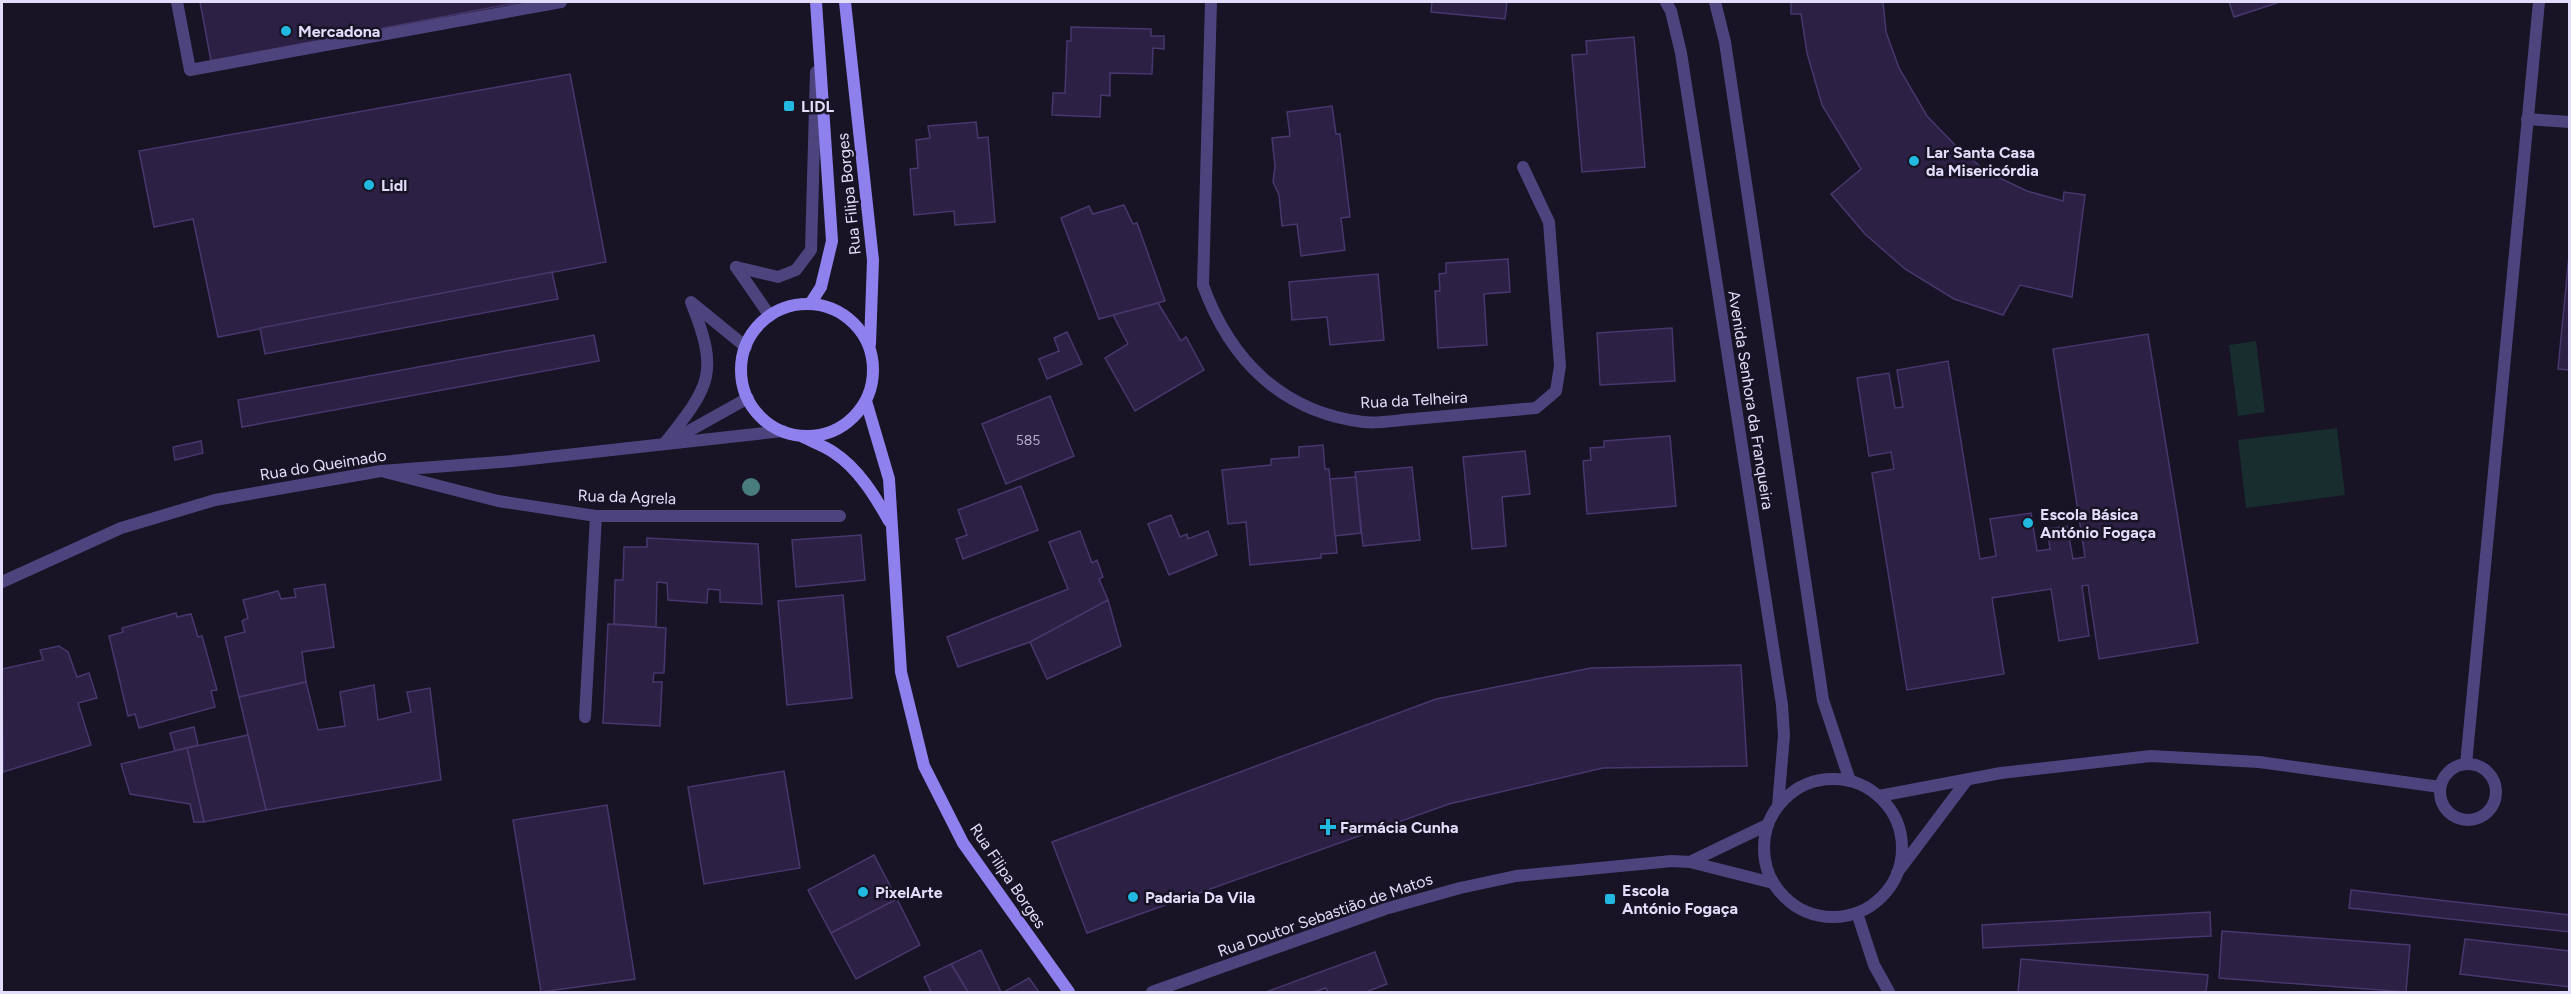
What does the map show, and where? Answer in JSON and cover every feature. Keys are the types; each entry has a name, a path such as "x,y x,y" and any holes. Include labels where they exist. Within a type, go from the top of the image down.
{"main road":[{"name":"Rua Filipa Borges","path":"810,304 821,287 832,241 816,2"},
{"name":"Rua Filipa Borges","path":"845,2 873,260 870,348"},
{"path":"810,304 831,308 848,317 861,331 870,348 873,371 872,384 866,401 850,422 822,435 803,436 783,431 764,420 748,398 742,369 746,347 752,335 770,316 786,308 810,304"},
{"name":"Rua Filipa Borges","path":"866,401 889,479 901,672 924,766 963,843 1069,993"},
{"name":"Rua Filipa Borges","path":"803,436 833,452 854,470 876,498 891,525"}],"street":[{"path":"177,2 190,70 561,2"},
{"name":"Rua da Telheira","path":"1211,2 1203,285 1214,314 1237,353 1273,387 1312,410 1364,423 1536,408 1556,391 1560,366 1549,222 1523,166"},
{"name":"Avenida Senhora da Franqueira","path":"1666,2 1671,11 1683,65 1782,705 1784,735 1778,806"},
{"name":"Avenida Senhora da Franqueira","path":"1715,2 1725,42 1822,700 1850,781"},
{"path":"2466,764 2539,2"},
{"path":"770,316 736,267 778,277 796,270 811,250 818,28"},
{"path":"2527,119 2570,122"},
{"path":"664,444 694,406 707,378 708,351 691,302 746,347"},
{"name":"Rua do Queimado","path":"664,444 748,398"},
{"name":"Rua do Queimado","path":"2,582 121,528 215,500 381,471 512,460 783,431"},
{"name":"Rua da Agrela","path":"381,471 498,501 596,516 840,516"},
{"path":"585,717 596,516"},
{"path":"1879,796 2001,773 2151,756 2259,762 2440,787"},
{"path":"2466,764 2484,768 2495,783 2495,801 2490,810 2475,819 2457,818 2443,806 2440,787 2442,780 2452,768 2466,764"},
{"path":"1897,873 1901,853 1900,832 1893,812 1879,796 1866,787 1850,781 1830,779 1810,782 1792,792 1778,806 1767,825 1764,845 1766,865 1773,883 1789,902 1810,913 1833,917 1857,913 1874,904 1888,890 1897,873 1967,780"},
{"name":"Rua Doutor Sebastião de Matos","path":"1690,862 1767,825"},
{"name":"Rua Doutor Sebastião de Matos","path":"1152,993 1385,909 1460,888 1516,876 1672,861 1690,862 1773,883"},
{"path":"1857,913 1874,965 1889,993"}],"green space":[{"path":"2256,341 2265,412 2238,416 2229,345"},
{"path":"2337,428 2345,495 2246,508 2238,440"}],"building":[{"name":"Mercadona","path":"200,2 521,2 211,61"},
{"path":"1432,2 1507,2 1505,19 1431,12"},
{"name":"Lar Santa Casa da Misericórdia","path":"1791,2 1883,2 1886,32 1899,68 1927,116 1957,147 1987,172 2027,191 2063,201 2064,192 2085,195 2072,297 2020,285 2003,315 1954,299 1905,269 1865,234 1831,194 1861,169 1822,105 1807,53 1801,14 1791,14"},
{"path":"2229,2 2280,2 2234,17"},
{"path":"1071,27 1151,29 1151,36 1164,36 1164,49 1153,48 1152,74 1110,73 1110,96 1101,95 1100,117 1052,115 1053,93 1065,93 1067,41 1071,41"},
{"path":"1634,37 1645,167 1582,172 1572,55 1587,54 1586,41"},
{"name":"Lidl","path":"570,74 606,262 218,337 193,219 154,227 139,151"},
{"path":"1332,106 1336,134 1340,134 1350,217 1341,218 1345,250 1301,256 1297,224 1282,226 1279,195 1273,182 1275,166 1272,138 1290,136 1287,112"},
{"path":"976,122 978,138 988,137 995,222 955,225 954,211 914,215 910,169 918,168 916,140 930,138 928,126"},
{"path":"1124,205 1133,224 1137,223 1165,301 1099,319 1061,218 1089,206 1093,214"},
{"path":"2570,255 2570,370 2558,369"},
{"path":"1508,259 1510,292 1484,294 1487,345 1438,348 1435,291 1440,291 1439,274 1446,273 1446,263"},
{"path":"552,272 558,299 265,354 260,328"},
{"path":"1378,274 1384,340 1330,345 1327,317 1292,320 1289,282"},
{"path":"1158,303 1181,341 1186,337 1204,370 1135,411 1105,358 1128,344 1113,315"},
{"path":"1672,328 1675,381 1600,385 1597,333"},
{"path":"1067,332 1082,364 1047,379 1039,359 1059,351 1054,338"},
{"path":"2148,334 2198,643 2099,659 2088,585 2082,586 2089,636 2059,641 2051,589 1992,598 2004,674 1907,690 1872,473 1894,469 1891,452 1869,456 1857,378 1889,373 1895,408 1903,407 1897,370 1948,361 1980,559 1996,556 1990,519 2031,513 2037,551 2050,549 2047,529 2067,526 2073,559 2085,557 2053,349"},
{"path":"594,335 599,361 242,427 238,400"},
{"path":"1050,396 1074,456 1006,484 982,424"},
{"path":"1670,436 1676,506 1587,514 1583,461 1591,460 1590,448 1604,447 1604,441"},
{"path":"201,441 203,453 175,460 173,447"},
{"path":"1323,445 1325,469 1329,469 1337,553 1321,554 1321,558 1250,565 1246,522 1228,524 1222,470 1271,465 1271,459 1299,457 1299,447"},
{"path":"1525,451 1530,494 1502,497 1506,546 1472,549 1463,457"},
{"path":"1412,467 1420,540 1363,546 1355,472"},
{"path":"1356,477 1361,533 1335,536 1330,479"},
{"path":"1021,486 1038,530 963,559 956,539 967,535 958,510"},
{"path":"1171,515 1180,537 1187,534 1188,539 1208,531 1217,555 1169,575 1148,524"},
{"path":"1080,531 1092,563 1097,560 1103,577 1099,579 1108,600 1030,642 958,667 947,637 1068,589 1049,542"},
{"path":"861,535 865,580 796,587 792,540"},
{"path":"647,538 758,544 762,604 720,602 720,590 708,589 707,603 668,600 667,583 657,582 656,627 614,624 615,580 623,580 624,547 647,547"},
{"path":"325,584 334,647 302,652 306,682 239,697 225,637 245,632 242,621 248,618 243,600 278,591 281,599 296,597 294,589"},
{"path":"843,595 852,698 787,705 778,601"},
{"path":"1108,600 1121,646 1047,679 1030,642"},
{"path":"176,613 177,617 191,614 198,637 202,636 217,690 211,691 215,707 139,728 135,714 128,716 109,636 123,632 122,628"},
{"path":"608,624 666,628 664,673 654,673 653,682 662,682 660,726 603,723"},
{"path":"59,646 68,652 77,677 89,673 97,698 78,703 91,745 3,772 2,669 43,660 40,650"},
{"path":"1741,665 1747,766 1603,768 1449,804 1087,933 1052,842 1436,699 1591,668"},
{"path":"306,682 318,730 345,726 340,692 374,685 378,720 411,712 407,692 430,688 441,780 266,810 239,697"},
{"path":"194,727 198,745 175,751 170,733"},
{"path":"248,735 266,810 204,822 187,748"},
{"path":"187,748 204,822 194,822 190,804 130,794 121,764"},
{"path":"784,771 800,868 704,884 688,787"},
{"path":"607,805 635,979 541,992 513,820"},
{"path":"874,855 897,899 831,933 808,890"},
{"path":"2351,890 2570,915 2570,932 2349,908"},
{"path":"897,899 920,945 856,979 831,933"},
{"path":"2210,912 2211,936 1983,948 1982,925"},
{"path":"2222,931 2410,945 2406,992 2219,978"},
{"path":"2465,939 2570,951 2570,987 2460,974"},
{"path":"981,950 1001,992 968,992 951,964"},
{"path":"1375,952 1387,984 1366,992 1328,992 1326,988 1313,992 1266,992"},
{"path":"2021,959 2208,975 2206,992 2018,992"},
{"path":"951,964 968,992 931,992 924,977"},
{"path":"1029,978 1039,992 1004,992"}],"place":[{"name":"Mercadona","path":"286,31"},
{"name":"LIDL","path":"789,106"},
{"name":"Lar Santa Casa da Misericórdia","path":"1914,161"},
{"name":"Lidl","path":"369,185"},
{"name":"Escola Básica António Fogaça","path":"2028,523"},
{"name":"Farmácia Cunha","path":"1328,827"},
{"name":"PixelArte","path":"863,892"},
{"name":"Padaria Da Vila","path":"1133,897"},
{"name":"Escola António Fogaça","path":"1610,899"}]}
